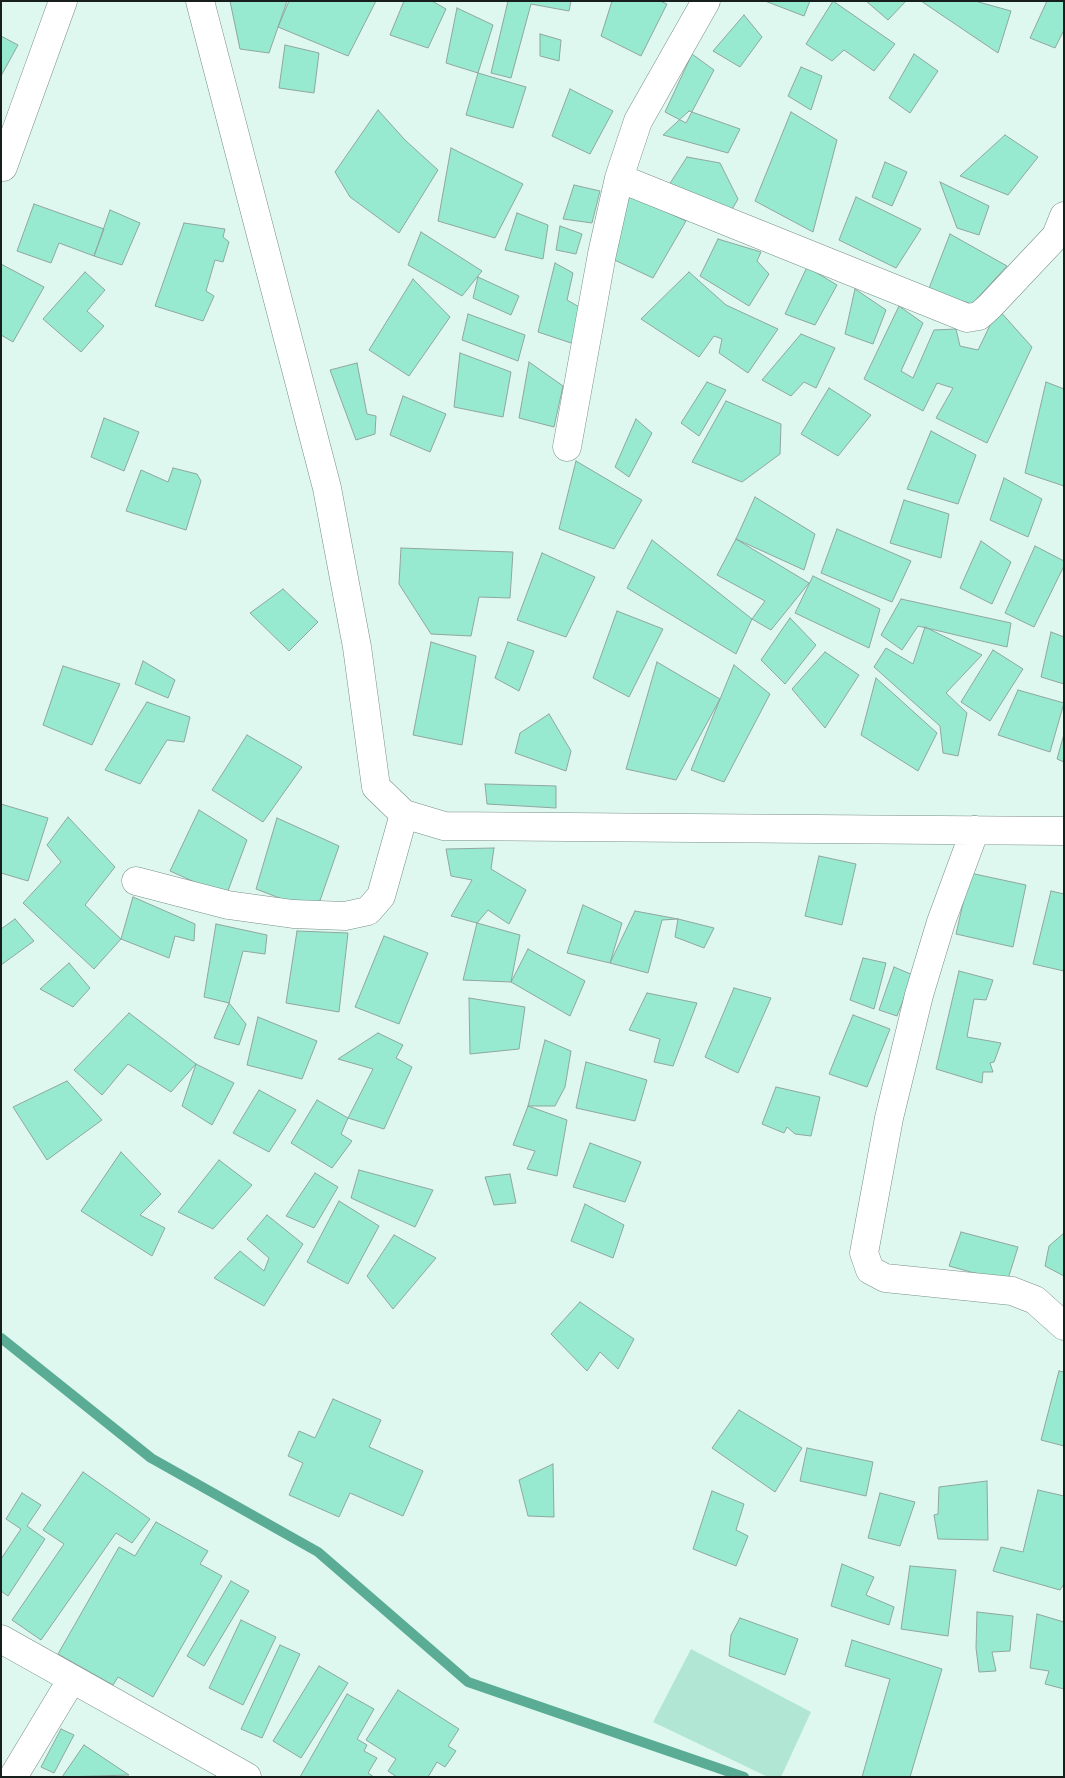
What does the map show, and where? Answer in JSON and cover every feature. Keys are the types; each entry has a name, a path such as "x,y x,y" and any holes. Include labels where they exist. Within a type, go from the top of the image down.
{"street":[{"path":"3,167 63,1"},
{"path":"200,1 327,488 357,647 376,787 404,814 444,826 1064,831"},
{"path":"567,447 602,254 619,178 638,121 706,1"},
{"path":"619,178 968,318 979,316 990,306 1056,236 1064,216"},
{"path":"136,881 228,905 293,914 344,916 368,911 381,896 404,814"},
{"path":"975,830 941,922 919,995 889,1118 864,1253 870,1270 885,1278 1012,1291 1035,1300 1064,1326"},
{"path":"1,1639 248,1777"},
{"path":"13,1777 72,1679"}],"green space":[{"path":"691,1649 811,1712 781,1777 768,1777 653,1722"}],"building":[{"path":"230,1 287,1 269,53 240,49"},
{"path":"289,1 376,1 348,56 278,27"},
{"path":"404,1 432,1 446,9 428,48 390,35"},
{"path":"508,1 571,1 569,11 531,4 511,78 491,73"},
{"path":"612,1 660,1 667,4 641,56 601,36"},
{"path":"765,1 810,1 804,16"},
{"path":"833,1 895,44 874,71 844,50 832,61 806,44"},
{"path":"866,1 906,1 888,20"},
{"path":"921,1 975,1 1011,11 998,53"},
{"path":"1047,1 1064,1 1064,30 1055,48 1030,38"},
{"path":"457,8 493,25 478,73 446,63"},
{"path":"744,15 762,37 740,67 713,51"},
{"path":"540,34 561,40 559,61 540,56"},
{"path":"1,36 18,45 1,76"},
{"path":"285,45 319,53 314,93 279,88"},
{"path":"692,54 714,70 686,123 665,112"},
{"path":"914,54 938,71 910,113 889,98"},
{"path":"801,67 822,76 811,110 788,96"},
{"path":"478,73 526,87 513,128 466,115"},
{"path":"570,89 613,111 590,154 552,136"},
{"path":"378,110 405,140 438,170 399,233 350,197 335,172"},
{"path":"689,111 740,129 728,153 663,135"},
{"path":"791,112 837,140 813,232 755,201"},
{"path":"1005,135 1038,157 1008,195 960,176"},
{"path":"451,148 523,184 495,238 438,221"},
{"path":"687,157 720,163 738,199 731,211 665,191"},
{"path":"885,162 907,172 892,206 872,197"},
{"path":"940,182 989,206 979,235 957,228"},
{"path":"574,185 600,191 592,223 563,219"},
{"path":"630,195 686,221 653,278 608,257"},
{"path":"856,197 921,229 896,268 839,240"},
{"path":"34,204 104,229 94,256 59,243 51,263 17,251"},
{"path":"110,210 140,223 122,265 94,256"},
{"path":"517,213 548,225 543,259 505,250"},
{"path":"184,223 225,229 223,237 229,242 223,262 215,260 206,291 214,296 203,321 155,306"},
{"path":"560,226 582,234 576,254 556,250"},
{"path":"421,232 482,271 462,296 408,265"},
{"path":"950,234 1007,266 972,304 928,291"},
{"path":"718,239 761,252 757,261 769,274 749,306 700,276"},
{"path":"555,263 573,273 567,300 588,312 580,346 538,332"},
{"path":"1,264 44,287 13,342 1,335"},
{"path":"807,267 837,285 815,325 785,314"},
{"path":"85,272 105,290 87,311 104,326 81,352 43,319"},
{"path":"689,272 726,305 778,329 748,373 719,353 722,339 714,336 699,357 641,319"},
{"path":"478,277 519,296 511,315 473,298"},
{"path":"413,279 450,317 409,376 369,350"},
{"path":"855,289 886,310 873,344 845,334"},
{"path":"899,306 923,323 901,371 913,378 934,330 956,329 960,346 978,350 998,309 1032,347 987,443 936,418 953,388 937,383 923,411 864,379"},
{"path":"468,314 525,335 518,361 462,340"},
{"path":"801,334 835,348 816,388 804,382 791,396 762,380"},
{"path":"460,353 511,372 503,417 454,407"},
{"path":"529,362 563,386 554,427 519,418"},
{"path":"357,363 367,414 376,416 375,434 356,440 330,370"},
{"path":"707,382 726,390 699,436 681,423"},
{"path":"1046,382 1064,389 1064,486 1025,473"},
{"path":"829,388 871,415 838,456 801,434"},
{"path":"403,396 446,414 430,452 390,435"},
{"path":"726,401 781,424 780,454 742,482 692,462"},
{"path":"104,418 139,432 124,471 91,457"},
{"path":"636,419 652,433 629,477 615,467"},
{"path":"931,431 976,455 958,504 907,489"},
{"path":"576,461 642,500 614,549 559,529"},
{"path":"173,468 197,474 201,481 186,530 126,511 141,470 168,482"},
{"path":"1004,478 1042,499 1028,537 990,520"},
{"path":"755,497 815,534 804,570 736,539"},
{"path":"904,500 949,514 941,558 890,543"},
{"path":"837,529 911,561 892,602 821,573"},
{"path":"736,539 809,583 771,630 752,619 765,601 717,575"},
{"path":"652,540 752,619 736,654 627,588"},
{"path":"981,541 1011,562 992,604 960,588"},
{"path":"1035,546 1064,561 1064,566 1034,627 1005,613"},
{"path":"401,548 513,552 510,598 479,597 471,636 431,634 399,584"},
{"path":"542,553 595,577 566,637 517,620"},
{"path":"813,576 880,609 869,648 795,613"},
{"path":"283,589 318,622 289,651 250,613"},
{"path":"901,599 1011,623 1007,647 918,626 902,650 881,635"},
{"path":"617,611 663,629 629,697 593,678"},
{"path":"790,618 816,645 785,684 761,660"},
{"path":"925,627 982,655 946,693 967,713 958,756 943,753 940,726 874,667 886,648 913,664"},
{"path":"1051,632 1064,637 1064,684 1041,677"},
{"path":"431,642 476,656 462,745 413,735"},
{"path":"508,642 534,651 519,691 495,678"},
{"path":"993,650 1023,669 990,721 961,702"},
{"path":"825,652 859,675 825,728 792,689"},
{"path":"143,661 175,680 168,698 135,684"},
{"path":"657,662 720,699 676,780 626,769"},
{"path":"734,665 770,694 724,782 691,770"},
{"path":"63,666 120,684 92,745 43,725"},
{"path":"876,678 937,733 918,771 861,735"},
{"path":"1018,690 1064,703 1050,752 998,735"},
{"path":"147,702 190,717 184,742 167,740 140,784 105,770"},
{"path":"549,714 571,751 566,771 515,753 520,733"},
{"path":"1064,734 1064,762 1057,759"},
{"path":"247,735 302,767 263,822 212,790"},
{"path":"485,784 556,786 556,808 487,804"},
{"path":"1,804 48,818 28,881 1,873"},
{"path":"199,810 247,840 226,896 170,871"},
{"path":"68,817 115,867 85,905 121,939 94,969 23,903 61,862 47,845"},
{"path":"277,818 339,846 316,912 256,889"},
{"path":"494,848 491,869 526,890 509,924 488,910 477,923 451,916 472,880 451,876 446,849"},
{"path":"819,856 856,864 842,925 805,916"},
{"path":"970,873 1026,885 1013,947 956,934"},
{"path":"1051,891 1064,894 1064,971 1033,964"},
{"path":"133,897 195,924 194,941 175,936 169,958 121,939"},
{"path":"583,905 622,923 610,963 567,953"},
{"path":"635,911 678,919 662,920 648,973 610,963"},
{"path":"15,919 34,941 1,965 1,929"},
{"path":"678,919 714,928 704,948 675,937"},
{"path":"477,923 520,935 511,982 463,980"},
{"path":"216,924 267,935 265,954 243,951 229,1003 204,997"},
{"path":"297,931 348,933 339,1012 286,1003"},
{"path":"384,936 428,953 399,1024 355,1007"},
{"path":"528,949 585,981 570,1016 511,982"},
{"path":"863,958 886,963 874,1009 850,1000"},
{"path":"69,963 90,988 73,1007 40,989"},
{"path":"894,967 913,975 897,1016 879,1010"},
{"path":"959,971 993,980 986,1000 974,999 967,1037 1001,1043 994,1062 990,1063 993,1072 983,1072 982,1083 936,1069"},
{"path":"734,988 771,998 738,1073 705,1057"},
{"path":"647,993 697,1003 673,1066 654,1062 660,1039 629,1030"},
{"path":"469,998 525,1007 519,1049 470,1054"},
{"path":"229,1003 246,1024 239,1045 214,1038"},
{"path":"129,1013 196,1064 171,1092 128,1064 102,1095 74,1070"},
{"path":"853,1015 890,1029 867,1087 829,1074"},
{"path":"258,1017 317,1041 302,1079 247,1065"},
{"path":"378,1033 403,1045 396,1058 412,1067 384,1129 348,1118 373,1069 338,1059"},
{"path":"545,1040 571,1051 565,1087 555,1106 528,1106"},
{"path":"586,1062 647,1080 635,1121 576,1108"},
{"path":"196,1064 234,1083 212,1125 182,1106"},
{"path":"67,1081 102,1120 47,1160 13,1107"},
{"path":"776,1087 820,1097 811,1136 795,1134 787,1127 784,1133 762,1124"},
{"path":"259,1090 296,1110 269,1152 233,1133"},
{"path":"317,1100 348,1118 341,1134 352,1141 332,1168 291,1143"},
{"path":"528,1106 567,1120 557,1176 527,1169 535,1151 513,1145"},
{"path":"590,1143 641,1162 625,1202 573,1187"},
{"path":"121,1152 161,1194 140,1215 165,1228 152,1256 81,1211"},
{"path":"219,1160 252,1185 213,1229 178,1212"},
{"path":"359,1170 433,1190 415,1227 351,1198"},
{"path":"315,1173 338,1187 314,1228 286,1216"},
{"path":"510,1174 516,1203 494,1205 485,1177"},
{"path":"339,1201 379,1226 348,1284 307,1262"},
{"path":"585,1204 624,1225 613,1258 571,1241"},
{"path":"267,1215 303,1244 264,1306 214,1278 240,1251 264,1271 269,1258 247,1239"},
{"path":"961,1232 1018,1247 1007,1282 949,1266"},
{"path":"1064,1233 1064,1276 1045,1266 1049,1246"},
{"path":"394,1235 436,1258 393,1309 367,1276"},
{"path":"580,1302 634,1339 618,1369 600,1352 587,1371 551,1334"},
{"path":"1059,1371 1064,1372 1064,1446 1041,1440"},
{"path":"333,1399 381,1420 369,1447 423,1471 403,1516 350,1493 339,1517 289,1495 303,1463 288,1456 299,1431 315,1438"},
{"path":"739,1410 802,1448 775,1492 712,1448"},
{"path":"807,1448 873,1462 866,1496 800,1481"},
{"path":"553,1464 554,1517 528,1516 519,1480"},
{"path":"83,1472 150,1519 132,1543 116,1533 41,1640 12,1620 64,1544 43,1530"},
{"path":"987,1481 988,1540 938,1539 934,1515 938,1514 939,1487"},
{"path":"1038,1490 1064,1496 1064,1584 1060,1590 993,1571 1001,1547 1023,1552"},
{"path":"712,1491 744,1504 736,1530 748,1536 736,1566 693,1549"},
{"path":"22,1493 41,1505 27,1526 45,1539 8,1596 1,1591 1,1559 21,1529 6,1519"},
{"path":"880,1493 915,1502 900,1546 868,1538"},
{"path":"156,1522 208,1551 200,1564 222,1576 153,1697 118,1677 113,1685 58,1654 119,1547 135,1556"},
{"path":"842,1564 874,1577 866,1595 894,1607 889,1625 831,1606"},
{"path":"910,1566 956,1570 948,1636 901,1629"},
{"path":"231,1581 249,1591 204,1666 187,1656"},
{"path":"977,1612 1013,1616 1010,1651 992,1652 996,1671 979,1672 976,1648"},
{"path":"1037,1614 1064,1622 1064,1689 1045,1684 1049,1671 1030,1668"},
{"path":"740,1618 798,1639 785,1675 729,1656 731,1635"},
{"path":"241,1620 276,1637 243,1705 209,1688"},
{"path":"852,1640 942,1669 910,1777 862,1777 890,1679 845,1666"},
{"path":"280,1645 300,1654 262,1738 241,1729"},
{"path":"319,1666 348,1683 301,1758 273,1741"},
{"path":"398,1690 459,1729 448,1746 456,1751 445,1767 437,1762 428,1777 397,1777 388,1771 396,1759 366,1740"},
{"path":"347,1694 374,1709 357,1739 367,1745 364,1751 377,1758 368,1773 374,1777 300,1777"},
{"path":"61,1729 74,1735 54,1773 41,1767"},
{"path":"84,1745 129,1775 62,1777"}],"waterway":[{"path":"1,1338 151,1458 318,1552 468,1682 744,1777"}]}
